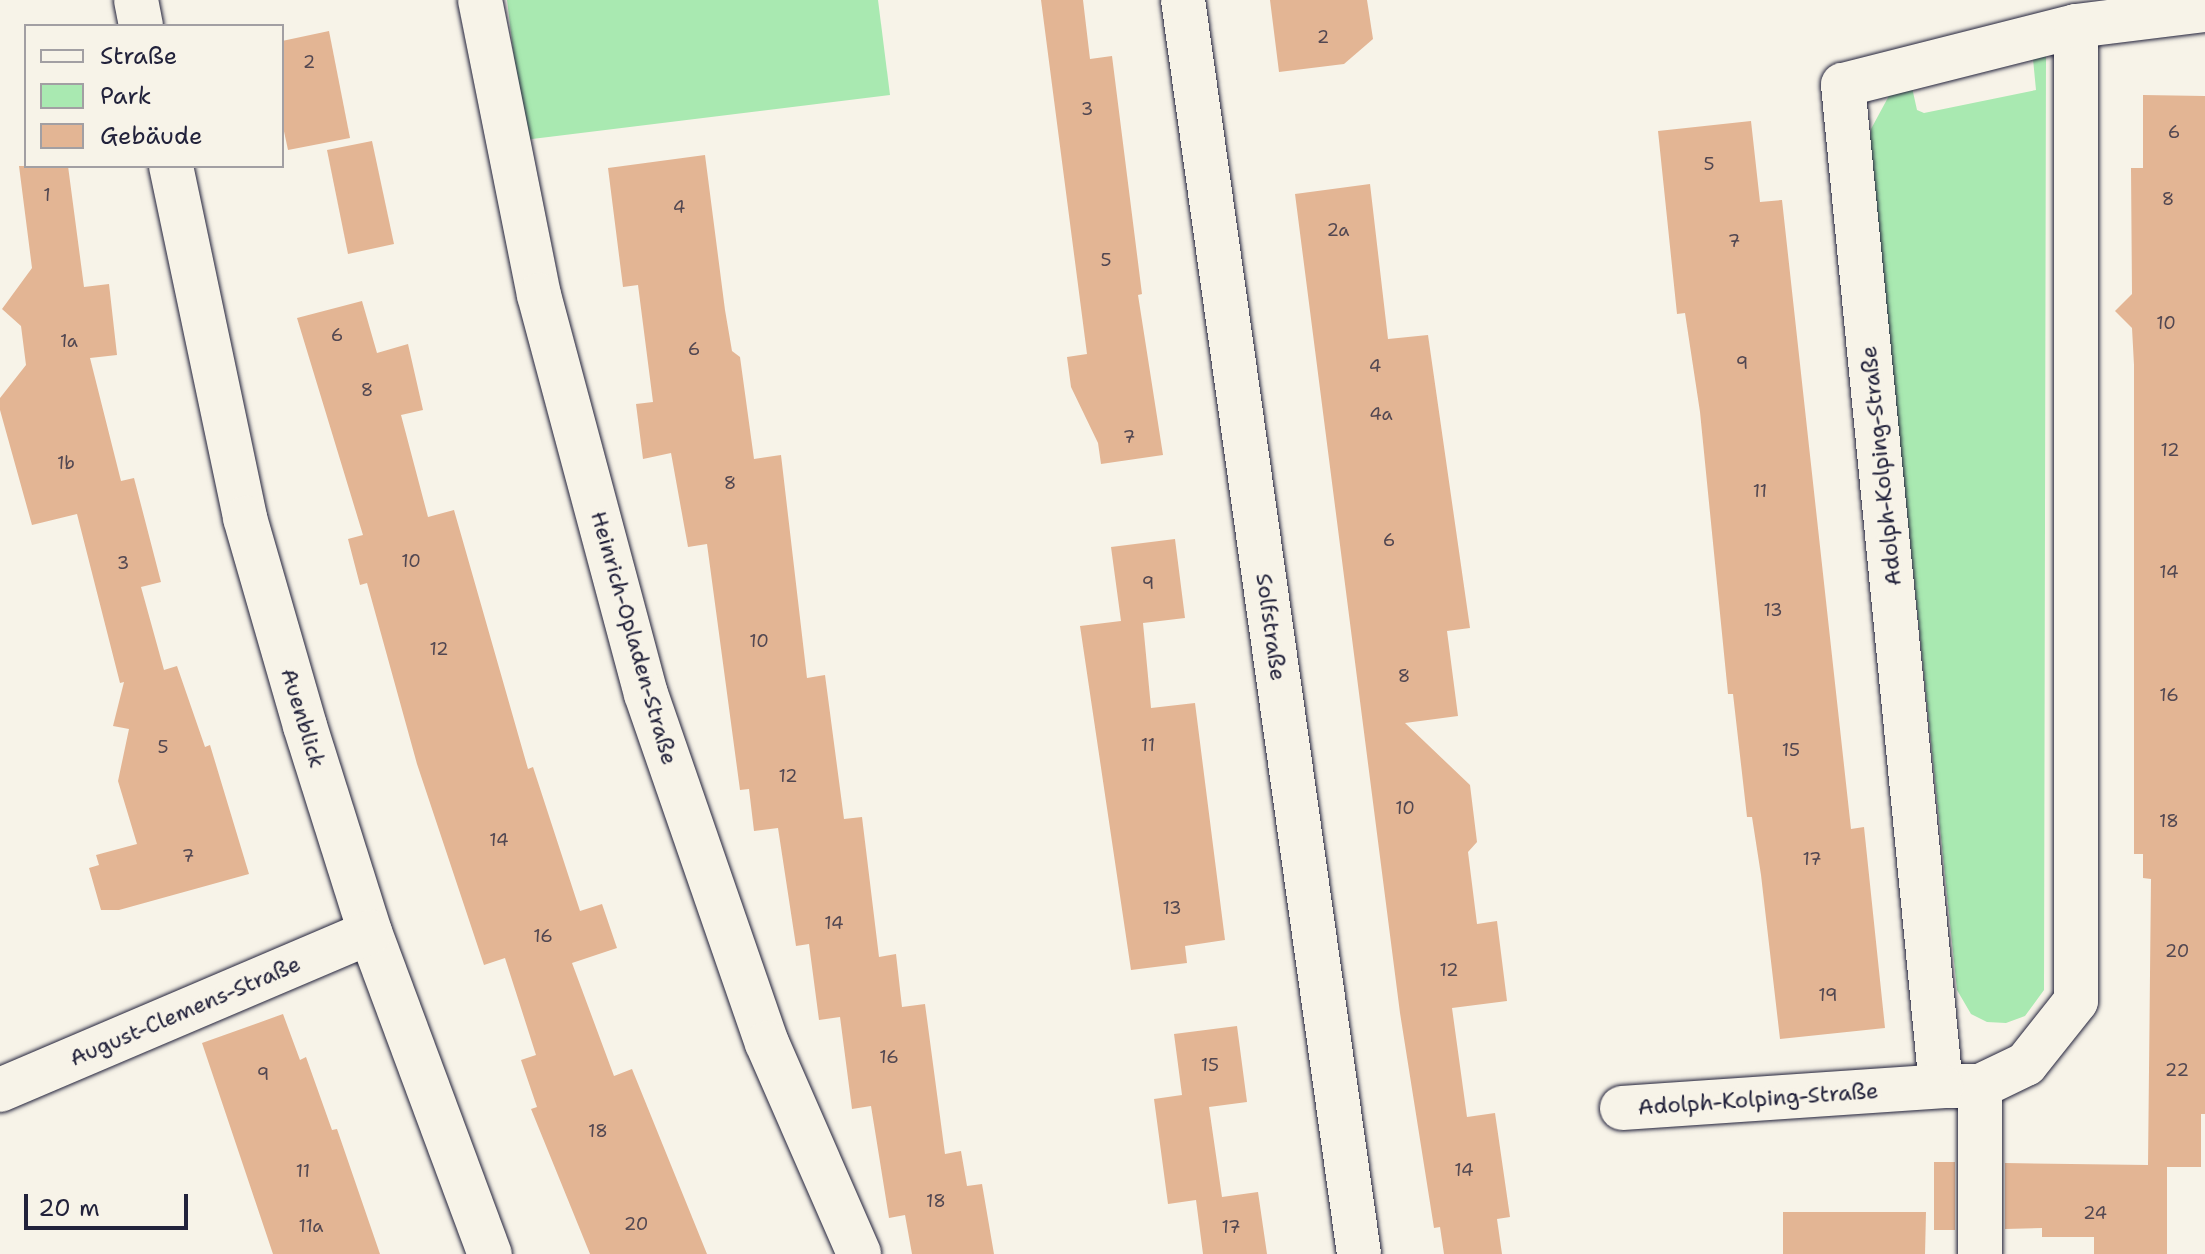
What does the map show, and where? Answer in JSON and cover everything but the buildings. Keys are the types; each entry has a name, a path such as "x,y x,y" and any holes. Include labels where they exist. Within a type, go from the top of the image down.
{"street":[{"path":"136,0 141,24"},
{"name":"Heinrich-Opladen-Straße","path":"480,0 539,295 646,694 767,1043 859,1254"},
{"name":"Solfstraße","path":"1183,0 1359,1254"},
{"name":"Adolph-Kolping-Straße","path":"1980,1254 1843,85 2076,26 2205,10"},
{"name":"Adolph-Kolping-Straße","path":"1622,1108 1960,1086 2026,1064 2076,1001 2076,26"},
{"name":"Auenblick","path":"171,168 245,518 370,932 490,1254"},
{"name":"August-Clemens-Straße","path":"0,1090 370,932"}],"green space":[{"path":"507,0 878,0 890,95 524,140"},
{"path":"2046,55 2044,990 2025,1016 2006,1023 1987,1022 1971,1014 1957,990 1869,150 1871,129 1891,92 1911,83 1917,110 1924,113 2036,90 2033,59"}]}
